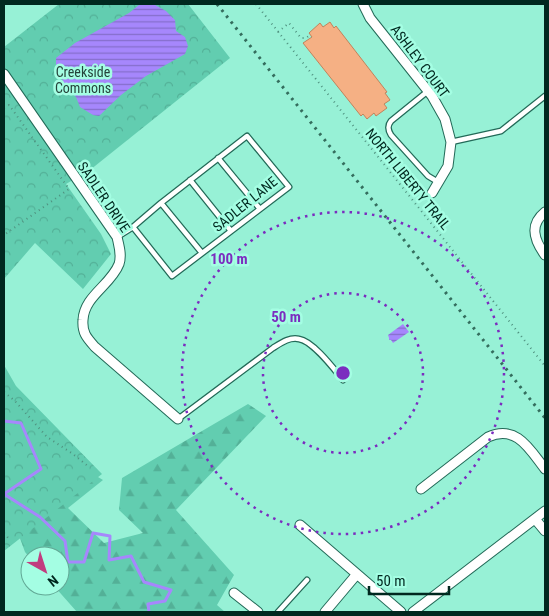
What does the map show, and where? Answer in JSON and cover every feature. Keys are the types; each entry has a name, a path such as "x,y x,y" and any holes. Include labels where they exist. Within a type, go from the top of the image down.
{"street":[{"name":"ASHLEY COURT","path":"364,4 370,18 432,96 445,119 451,142 448,166 432,193"},
{"name":"SADLER DRIVE","path":"4,74 117,237 120,263 115,273 87,304 83,314 86,338 178,419"},
{"path":"545,212 537,222 534,232 537,242 545,254"},
{"path":"421,489 488,437 497,433 515,436 523,442 545,470"},
{"path":"413,612 545,511"},
{"path":"535,518 545,531"},
{"path":"300,525 401,612"},
{"path":"325,612 356,574"},
{"path":"234,593 258,612"}],"lane":[{"path":"428,91 391,121 388,125 388,130 391,136 428,176 439,183"},
{"path":"451,142 501,131 545,96"},
{"name":"SADLER LANE","path":"117,237 133,227 247,136 288,187 172,276 133,227"},
{"path":"218,158 260,209"},
{"path":"190,180 231,231"},
{"path":"161,203 202,253"},
{"path":"178,419 273,348 291,339 299,338 307,342 323,357 342,380"},
{"path":"278,612 306,580"}],"path":[{"name":"NORTH LIBERTY TRAIL","path":"256,4 545,366"},
{"path":"278,32 289,23 301,38 306,38 310,35"},
{"path":"4,108 9,105 69,189 4,235"},
{"path":"4,392 47,437 89,467"},
{"path":"4,533 10,540"}],"green space":[{"name":"Creekside Commons","path":"59,4 188,4 230,58 90,170 66,184 101,234 111,254 83,289 35,243 4,279 4,47"},
{"path":"4,365 16,386 102,474 4,551"},
{"path":"4,399 93,474 103,480 68,508 104,543 143,533 119,510 122,478 248,404 266,416 176,510 234,575 217,605 225,612 77,612 63,596 70,596 70,546 23,546 13,519"}],"shaded area":[{"path":"139,5 155,5 166,11 175,20 176,31 185,37 188,46 185,54 146,76 121,95 99,116 93,115 80,107 76,97 67,88 56,69 56,58 75,43 129,13"},
{"path":"403,324 409,332 393,343 389,340 388,335"}],"building":[{"path":"330,22 334,28 336,26 387,92 385,93 390,100 384,104 387,108 376,116 374,113 367,119 363,114 361,116 303,43 312,37 309,33 320,23 323,27"}],"waterway":[{"path":"4,421 21,423 41,469 4,494 40,517 65,541 68,562 84,562 93,533 110,536 109,560 131,556 144,582 171,590 165,601 148,604 149,612"}],"railway":[{"path":"217,4 545,418"}]}
